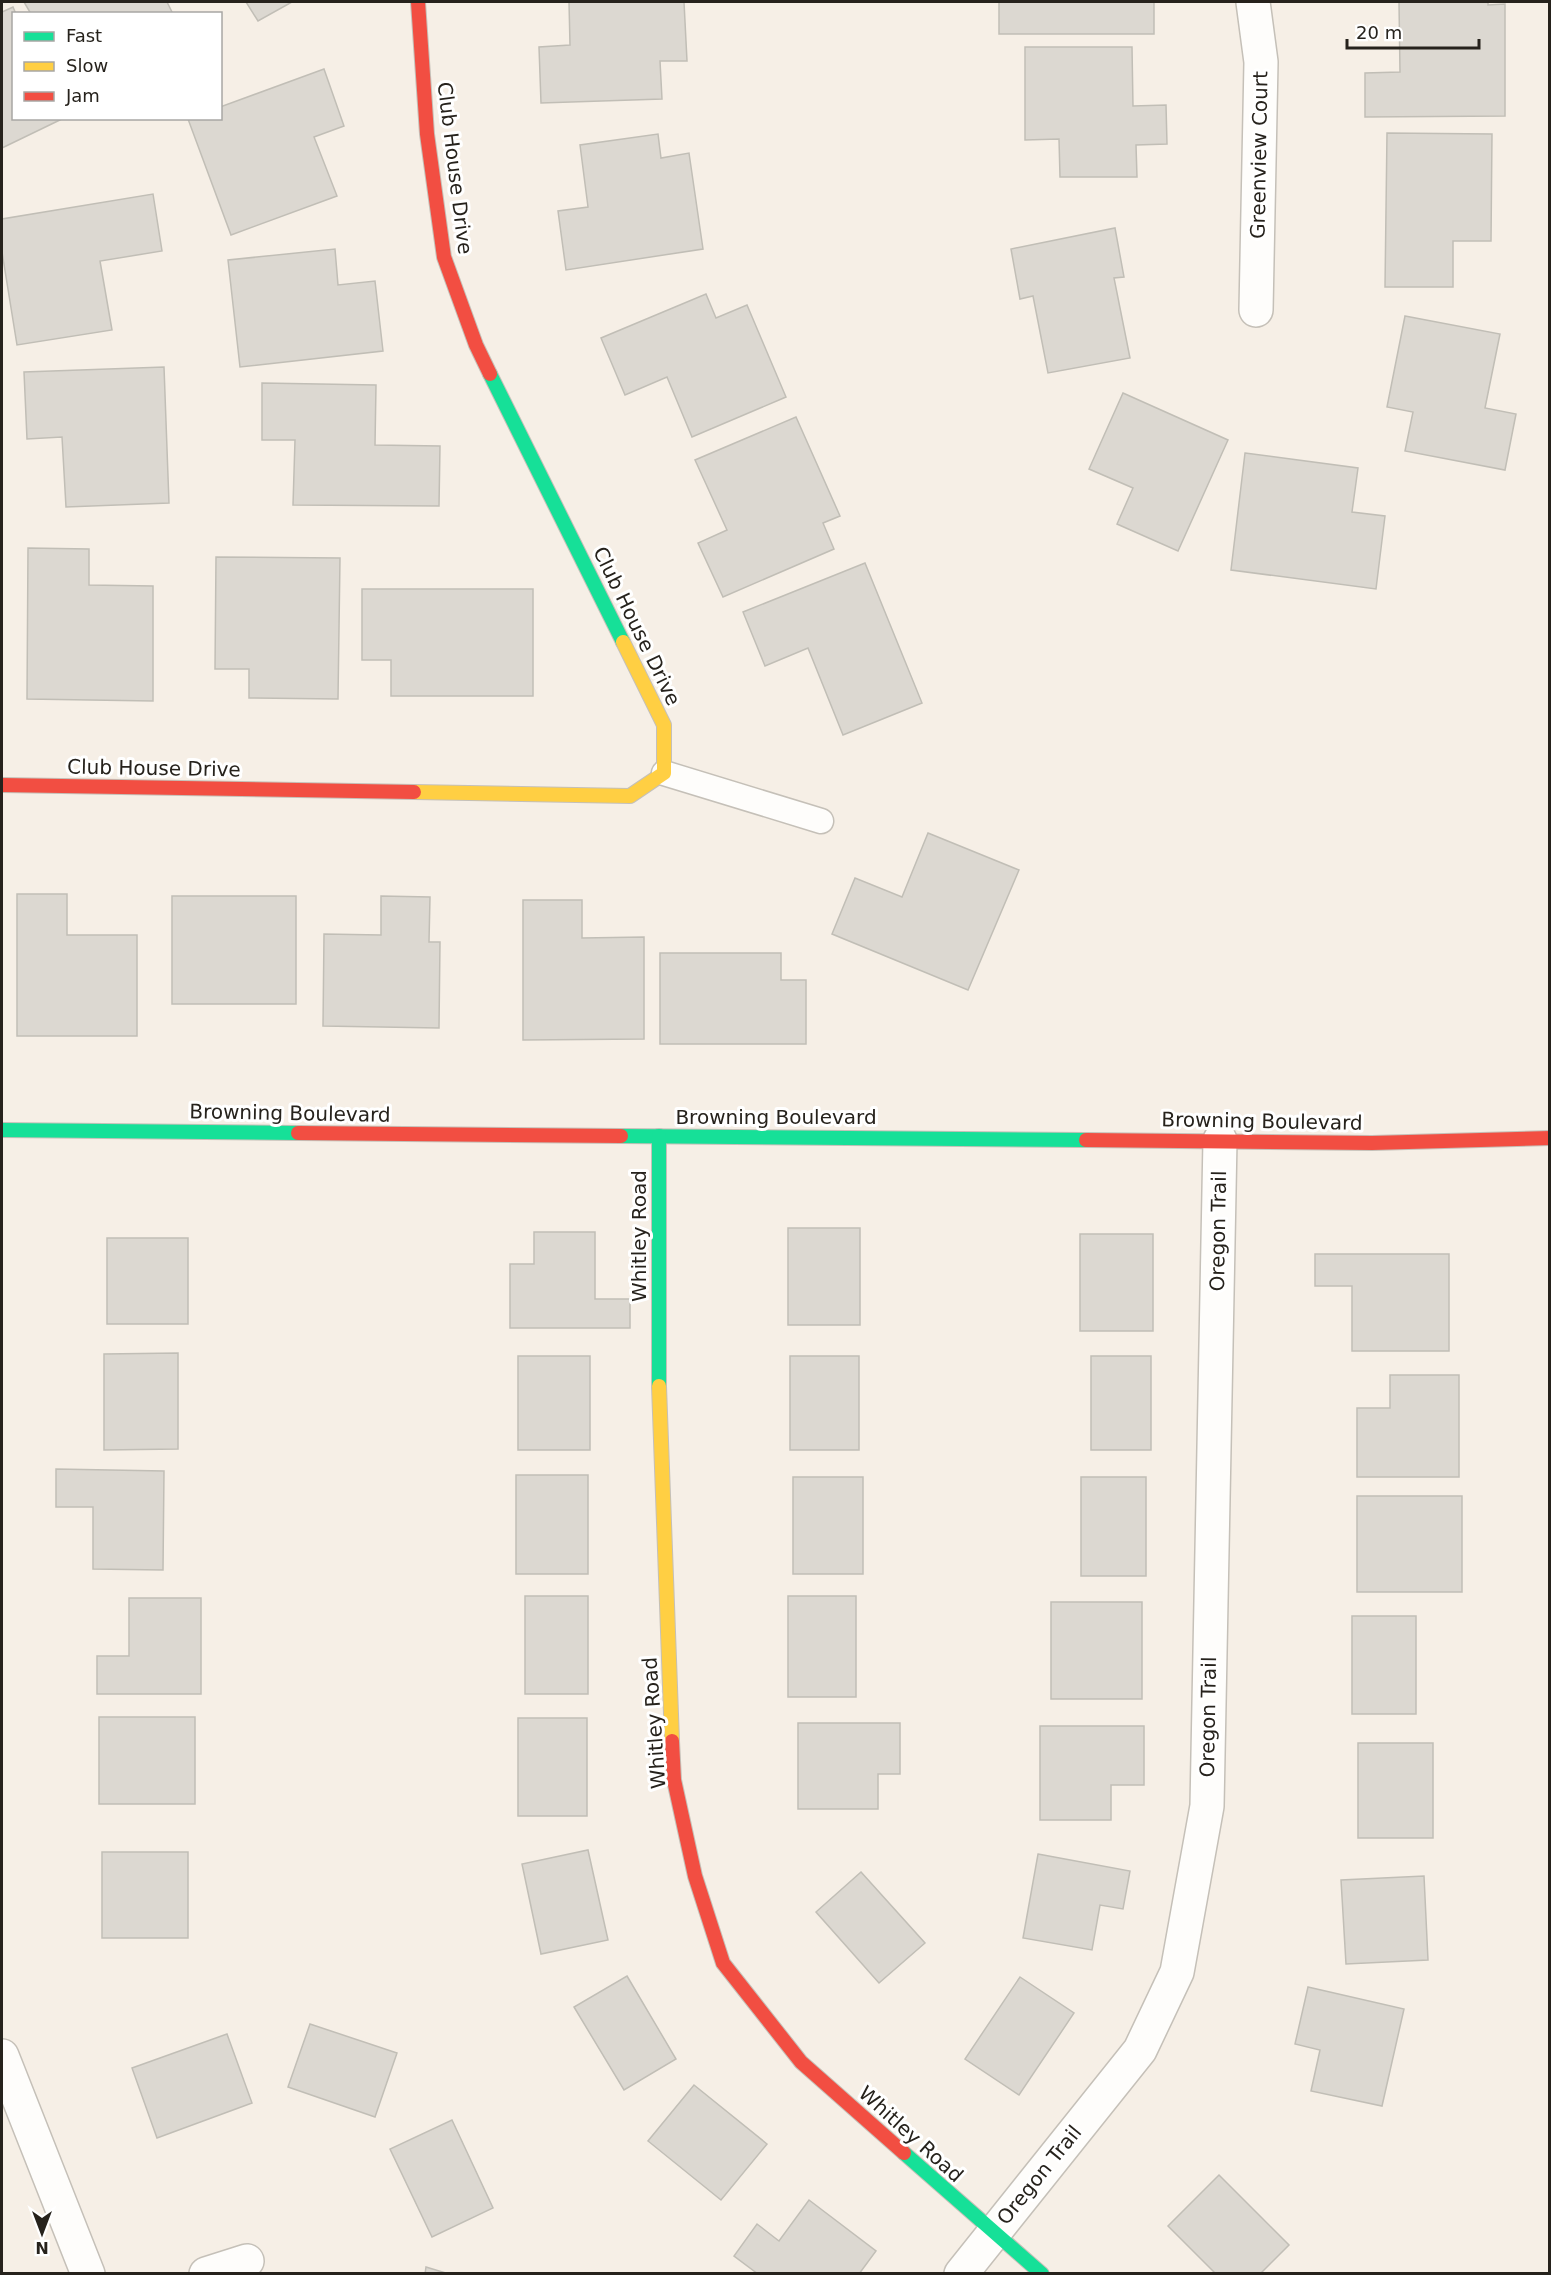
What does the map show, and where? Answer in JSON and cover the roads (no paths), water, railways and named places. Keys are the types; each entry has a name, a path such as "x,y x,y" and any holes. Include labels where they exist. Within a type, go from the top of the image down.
{"street":[{"name":"Club House Drive","path":"2,785 630,796 664,773 664,725 476,345 444,257 427,134 418,2"},
{"name":"Greenview Court","path":"1253,2 1261,62 1256,310"},
{"name":"Browning Boulevard","path":"2,1130 1372,1143 1550,1138"},
{"name":"Whitley Road","path":"658,1136 658,1421 674,1780 695,1876 723,1963 801,2062 1042,2274"},
{"name":"Oregon Trail","path":"961,2274 1140,2050 1176,1972 1207,1806 1220,1140"},
{"path":"2,2056 88,2274"},
{"path":"206,2274 247,2261"}],"lane":[{"path":"664,773 821,821"}]}
